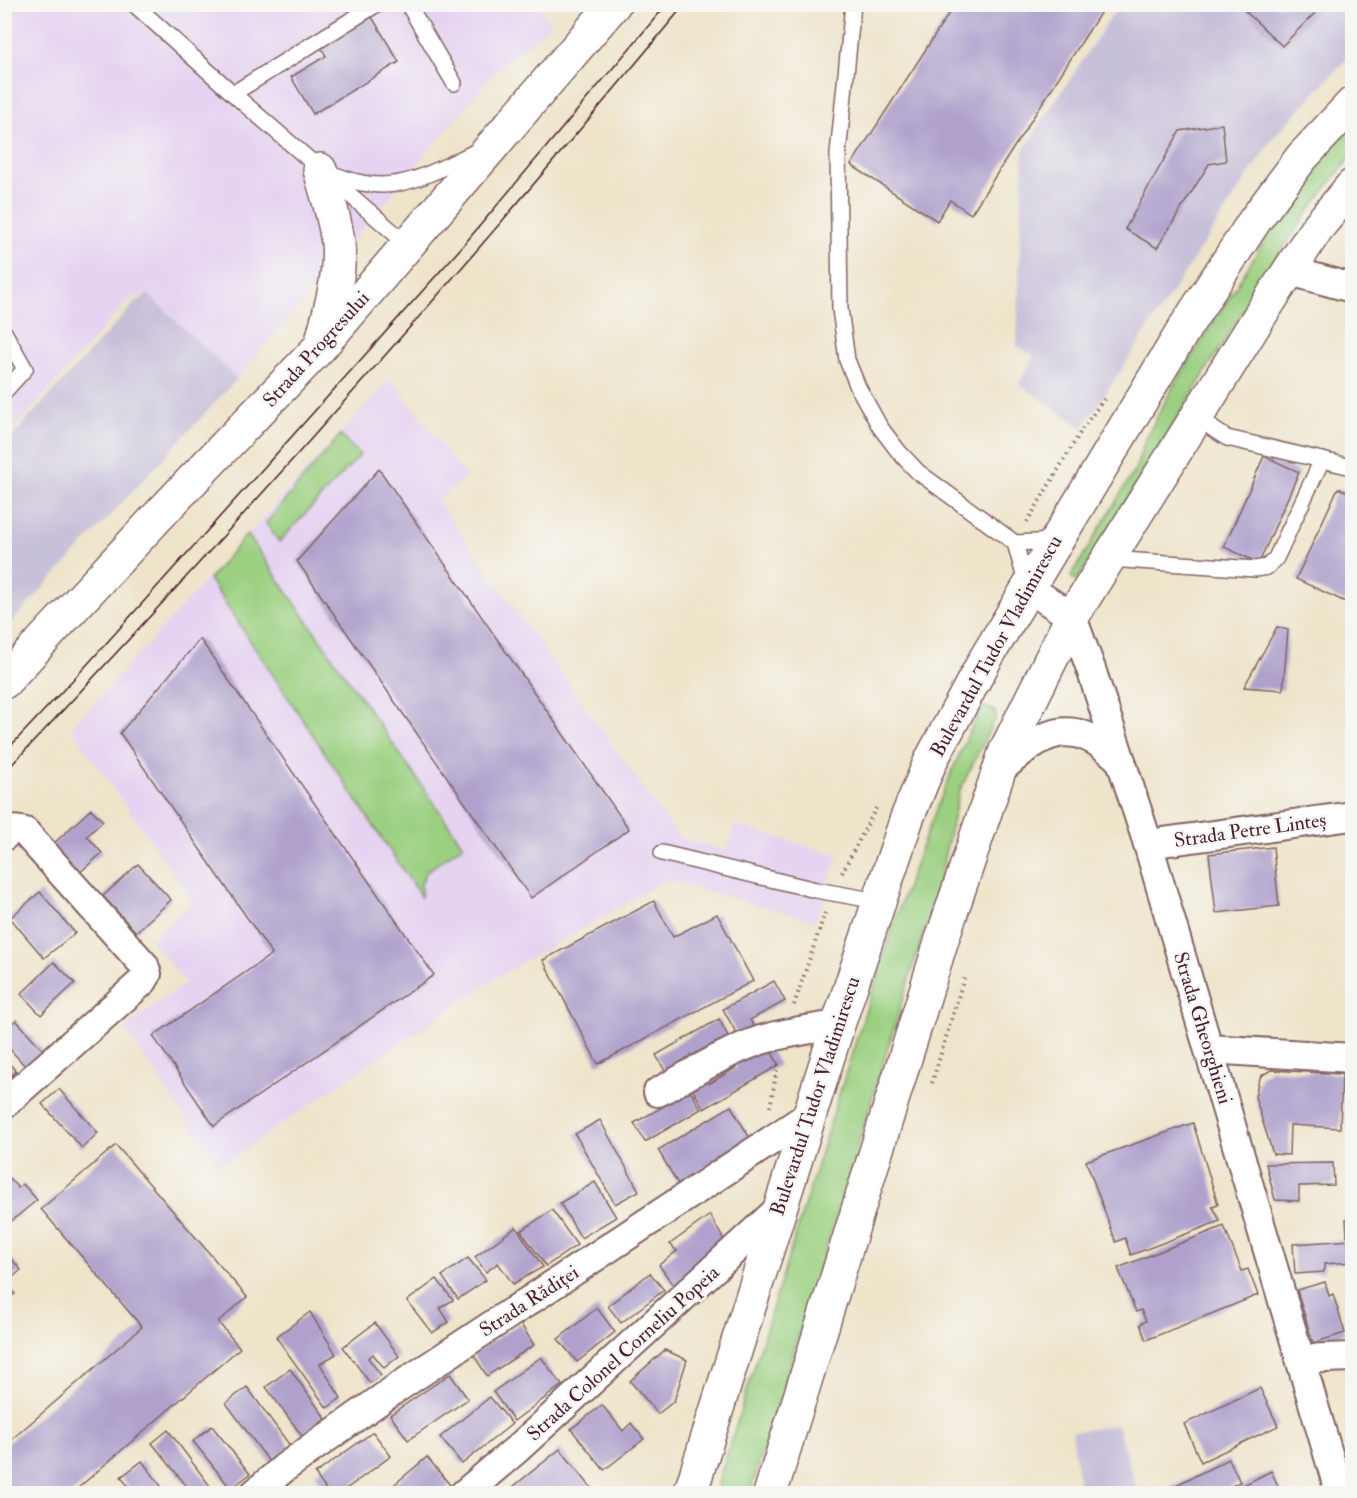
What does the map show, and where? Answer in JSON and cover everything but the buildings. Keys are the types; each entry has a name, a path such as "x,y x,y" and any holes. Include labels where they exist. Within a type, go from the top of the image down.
{"main road":[{"name":"Strada Progresului","path":"4,682 321,346 614,4"},
{"name":"Bulevardul Tudor Vladimirescu","path":"690,1494 808,1116 907,818 931,760 973,680 1054,542 1186,326 1255,220 1302,158 1353,104"},
{"path":"320,170 338,245 333,296 321,346"},
{"path":"770,1494 942,939 996,774 1032,695 1072,617 1317,228 1353,186"}],"street":[{"path":"1290,271 1353,288"},
{"path":"1028,587 1072,617"},
{"name":"Strada Gheorghieni","path":"1072,617 1148,844 1340,1494"},
{"path":"996,774 1017,754 1036,741 1055,733 1068,731 1091,737 1121,761"},
{"name":"Strada Petre Linteș","path":"1148,844 1353,816"},
{"path":"4,1104 143,981 147,974 144,965 25,832 11,833"},
{"path":"658,1092 735,1050 759,1041 784,1034 838,1025"},
{"path":"1209,1050 1353,1058"},
{"name":"Strada Rădiței","path":"254,1494 284,1468 394,1390 808,1116"},
{"path":"746,1157 760,1156 771,1159 779,1166 783,1175 782,1200"},
{"name":"Strada Colonel Corneliu Popeia","path":"464,1494 517,1449 705,1278 782,1200"},
{"path":"705,1278 730,1273 741,1278 747,1288 749,1307"},
{"path":"1301,1359 1353,1357"}],"lane":[{"path":"134,4 320,170 408,245"},
{"path":"234,93 377,4"},
{"path":"408,4 454,83"},
{"path":"853,4 837,181 840,309 847,360 858,387 880,427 899,452 918,472 1015,543 1028,587"},
{"path":"320,170 361,183 393,184 427,174 498,140"},
{"path":"4,333 25,369 4,392"},
{"path":"1199,413 1213,429 1227,438 1353,466"},
{"path":"1109,559 1247,568 1267,567 1276,558 1322,460"},
{"path":"1015,543 1054,542"},
{"path":"662,853 816,890 879,901"}],"shaded area":[{"path":"353,4 355,7 360,4 538,5 551,25 498,68 237,379 148,294 129,299 5,439 5,5"},
{"path":"1119,5 1352,5 1352,57 1343,63 1273,138 1083,428 1019,384 1034,356 1017,346 1023,150"},
{"path":"148,294 237,379 5,629 5,444 135,303"},
{"path":"391,378 466,477 437,500 679,838 727,851 735,825 838,855 816,921 666,880 494,979 219,1167 124,1028 185,983 151,940 193,901 71,728"},
{"path":"1117,1425 1138,1493 1080,1493 1072,1432"}],"green space":[{"path":"1352,129 1352,155 1308,212 1270,267 1078,579 1074,580 1071,576 1135,470 1146,438 1170,392 1290,200 1339,140"},
{"path":"340,435 360,455 279,542 266,523"},
{"path":"247,534 463,845 426,872 421,883 421,897 209,579"},
{"path":"981,708 994,710 996,717 959,792 937,889 750,1493 715,1493 810,1185 905,892 960,753"}],"tram line":[{"path":"4,753 84,668 461,248 667,4"},
{"path":"4,773 179,585 351,394 520,201 685,4"}]}
